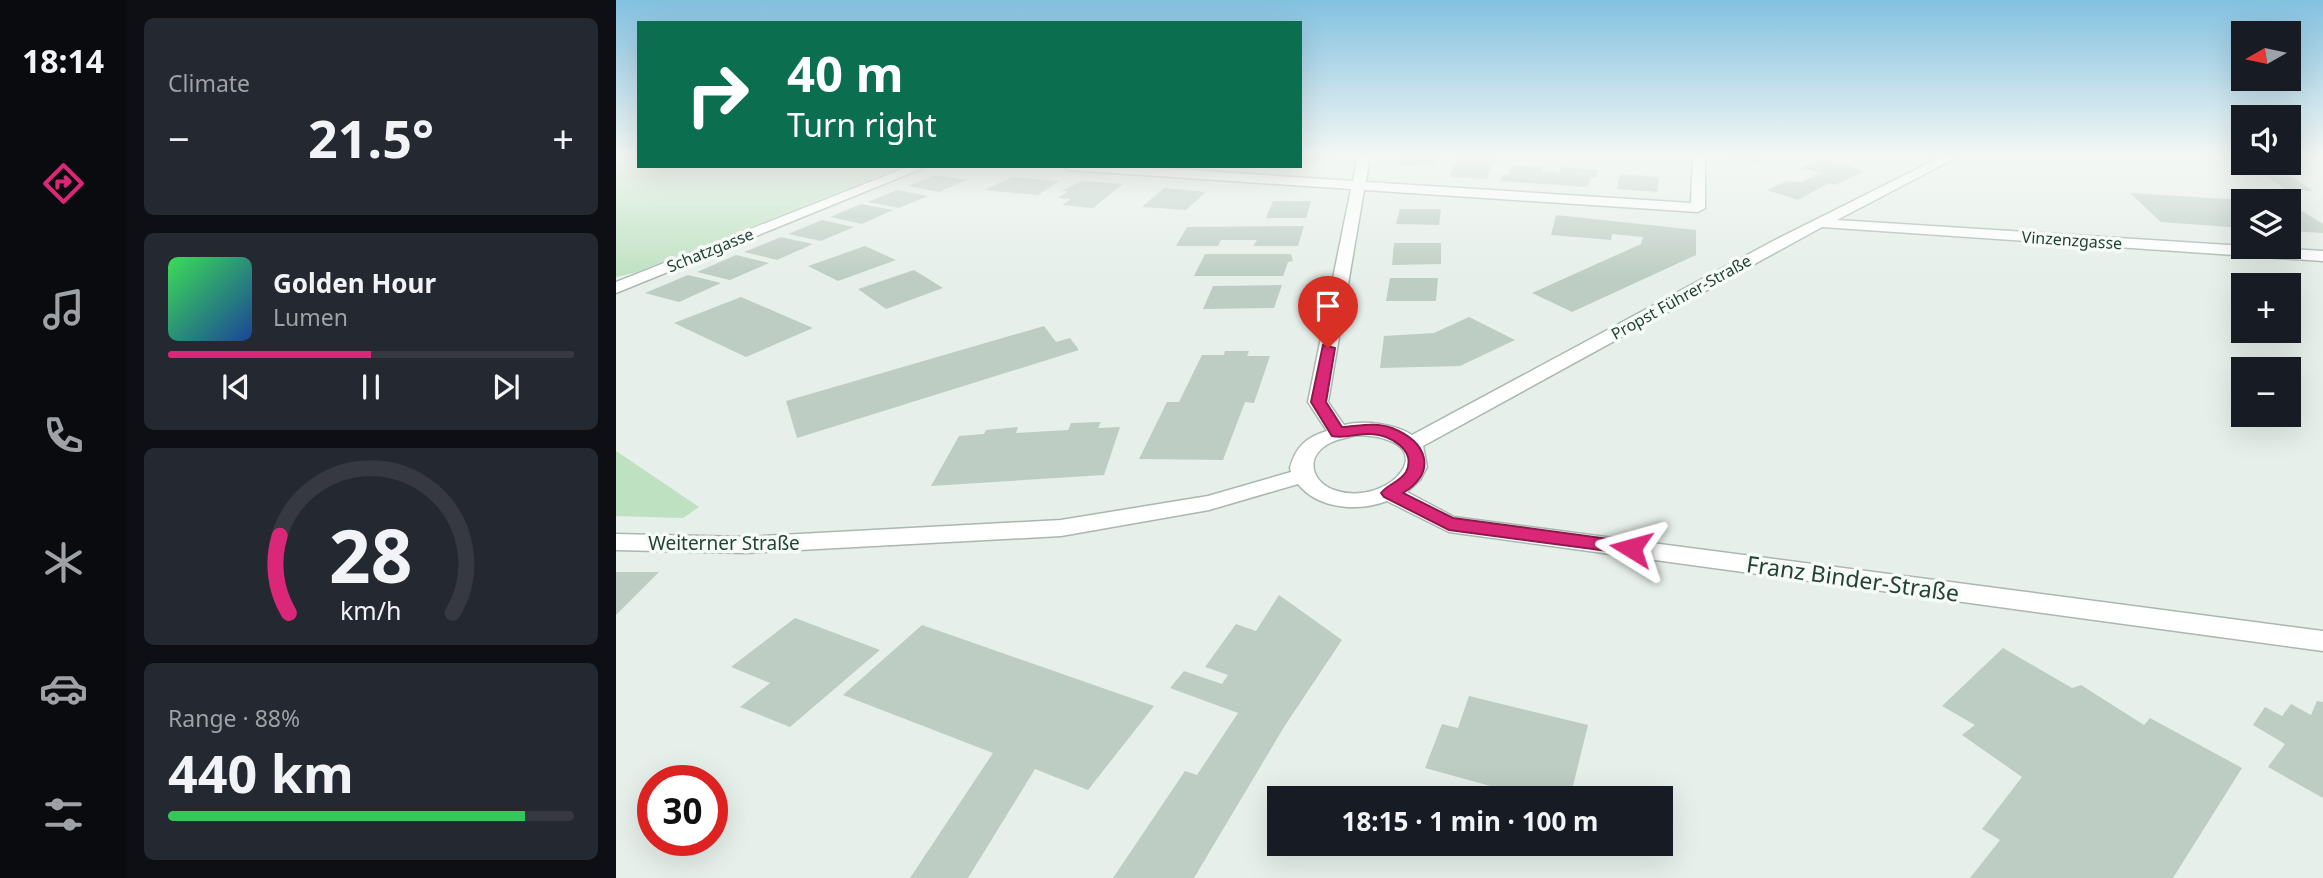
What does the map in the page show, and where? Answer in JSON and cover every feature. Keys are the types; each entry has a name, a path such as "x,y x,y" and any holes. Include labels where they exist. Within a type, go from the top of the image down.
{"street":[{"name":"Schatzgasse","path":"616,288 847,196"},
{"path":"1338,432 1318,402 1354,196"},
{"path":"1519,196 1698,208 1698,196"},
{"name":"Propst Führer-Straße","path":"1410,445 1874,196"},
{"name":"Vinzenzgasse","path":"1821,223 2323,256"},
{"path":"1379,430 1400,437 1410,445 1417,457 1415,470 1406,483 1390,493 1354,500 1336,499 1320,494 1301,476 1300,463 1307,450 1320,440 1338,432 1379,430"},
{"name":"Weiterner Straße","path":"616,542 746,545 1061,528 1209,503 1301,476"},
{"name":"Franz Binder-Straße","path":"1390,493 1449,524 2323,641"}],"green space":[{"path":"616,196 829,196 637,272 616,277"},
{"path":"616,451 699,507 683,518 616,516"}],"building":[{"path":"883,196 928,196 899,208 868,202"},
{"path":"1108,196 1093,208 1062,205 1071,199 1058,198"},
{"path":"1155,196 1202,196 1186,210 1142,207"},
{"path":"1786,196 1805,196 1798,200"},
{"path":"2133,196 2231,199 2231,227 2161,222"},
{"path":"1273,201 1311,201 1306,218 1266,218"},
{"path":"861,204 893,210 862,224 830,217"},
{"path":"1400,209 1441,209 1439,225 1396,224"},
{"path":"2301,210 2323,224 2323,233 2301,232"},
{"path":"1556,215 1696,230 1696,255 1572,312 1532,293 1641,244 1643,237 1612,234 1611,240 1551,235"},
{"path":"822,220 854,227 821,241 788,234"},
{"path":"1304,226 1298,246 1253,246 1257,240 1221,240 1218,246 1176,246 1187,227"},
{"path":"781,237 813,244 777,260 744,252"},
{"path":"1394,243 1441,243 1441,264 1392,265"},
{"path":"865,246 896,260 838,281 808,266"},
{"path":"1205,254 1291,254 1293,261 1288,262 1283,276 1194,276"},
{"path":"736,255 769,263 730,280 697,272"},
{"path":"914,270 943,288 886,309 858,289"},
{"path":"688,275 721,283 679,302 645,293"},
{"path":"1390,278 1438,278 1436,301 1386,301"},
{"path":"1282,285 1274,308 1203,309 1213,286"},
{"path":"741,297 813,328 746,357 674,323"},
{"path":"1469,317 1515,340 1460,366 1380,368 1384,336 1434,333"},
{"path":"1044,326 1056,342 1070,338 1079,350 797,438 786,401"},
{"path":"1225,351 1249,351 1247,356 1270,356 1254,403 1245,402 1223,460 1139,459 1167,402 1179,402 1202,355 1224,355"},
{"path":"1101,422 1098,428 1120,427 1104,475 931,486 959,436 1018,427 1016,433 1068,430 1071,423"},
{"path":"616,572 659,572 616,615"},
{"path":"1279,595 1342,640 1284,727 1194,878 1113,878 1185,771 1197,775 1238,713 1170,688 1184,671 1222,684 1228,675 1205,667 1236,624 1256,631"},
{"path":"795,618 880,650 790,727 740,707 770,683 731,667"},
{"path":"922,625 1154,706 1088,790 1035,769 968,878 910,878 993,753 843,695"},
{"path":"2003,648 2072,688 2081,685 2144,725 2150,718 2242,768 2173,878 1970,878 2000,840 1982,829 2022,777 1962,735 1975,725 1942,706"},
{"path":"1469,696 1588,725 1573,786 1490,786 1425,768 1442,724 1458,728"},
{"path":"2317,701 2323,702 2323,798 2268,767 2285,744 2253,725 2265,707 2282,716 2291,704 2311,715"}],"route":[{"path":"1328,348 1318,402 1338,432 1371,429 1387,432 1410,445 1417,457 1415,470 1406,483 1390,493 1449,524 1631,548"}]}
